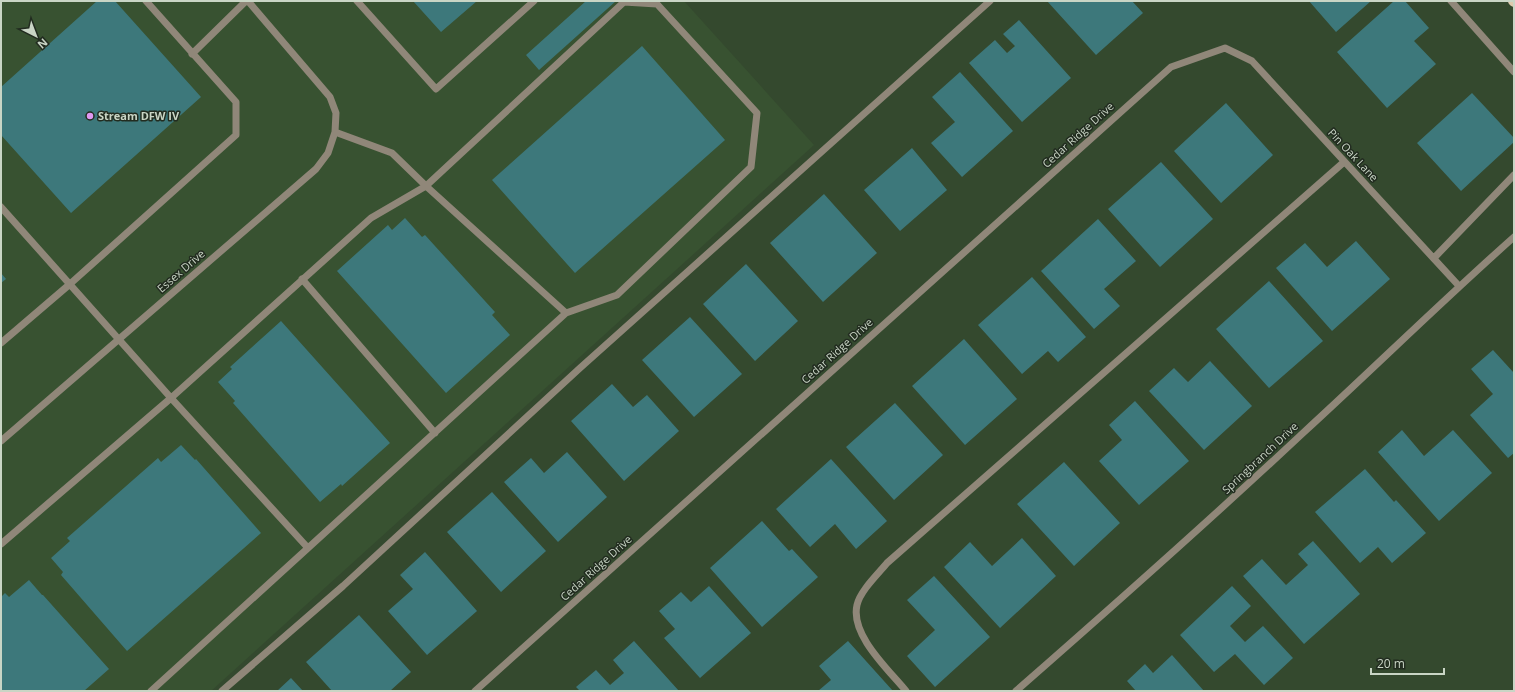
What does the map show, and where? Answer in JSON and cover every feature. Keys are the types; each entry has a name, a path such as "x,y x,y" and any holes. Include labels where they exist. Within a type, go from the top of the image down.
{"street":[{"path":"1,343 70,284 236,135 236,102 146,1"},
{"path":"192,54 247,1"},
{"name":"Essex Drive","path":"1,441 316,169 328,153 335,132 336,113 330,97 247,1"},
{"path":"357,1 436,89 534,1"},
{"path":"222,691 343,586 580,368 990,1"},
{"path":"1451,1 1514,72"},
{"path":"1,544 170,398 371,218 426,186 624,2 657,4 757,114 751,167 617,295 566,313 151,691"},
{"name":"Pin Oak Lane","path":"1226,48 1252,62 1459,286"},
{"name":"Cedar Ridge Drive","path":"475,691 1171,67 1226,48"},
{"path":"335,132 392,153 426,186 566,313"},
{"path":"906,691 868,646 857,625 857,605 867,585 887,563 1344,162"},
{"path":"1434,258 1514,175"},
{"path":"1,207 170,398 308,548"},
{"name":"Springbranch Drive","path":"1016,691 1152,573 1459,286 1514,237"},
{"path":"302,279 435,432"}],"shaded area":[{"path":"1,1 684,1 814,145 211,691 1,691"}],"building":[{"name":"Stream DFW IV","path":"97,1 115,1 201,97 71,213 1,135 1,87"},
{"path":"413,1 477,1 441,32"},
{"path":"586,1 616,1 539,70 526,55"},
{"path":"1047,1 1132,1 1143,13 1096,55"},
{"path":"1309,1 1371,1 1336,32"},
{"path":"1394,1 1405,1 1429,28 1414,41 1436,64 1387,108 1337,52"},
{"path":"1019,20 1071,78 1022,122 969,63 995,40 1007,53 1015,46 1003,34"},
{"path":"642,46 725,140 575,273 492,180"},
{"path":"960,72 1013,131 962,177 931,143 955,122 932,97"},
{"path":"1472,93 1514,138 1514,142 1461,191 1417,143"},
{"path":"1226,103 1273,155 1221,203 1174,151"},
{"path":"912,148 947,190 900,231 864,190"},
{"path":"1161,162 1213,219 1160,267 1108,209"},
{"path":"824,194 877,253 823,302 770,243"},
{"path":"405,218 422,237 425,235 495,312 492,315 510,335 446,393 337,271 388,225 392,230"},
{"path":"1098,219 1136,261 1104,289 1120,306 1094,329 1041,271"},
{"path":"1356,241 1390,279 1332,331 1276,268 1305,243 1327,267"},
{"path":"746,264 798,321 755,361 703,304"},
{"path":"1,273 6,279 1,283"},
{"path":"1032,277 1086,337 1058,362 1048,351 1022,374 978,325"},
{"path":"1269,281 1323,341 1269,388 1216,329"},
{"path":"690,317 742,374 694,417 642,360"},
{"path":"281,321 390,443 342,486 341,484 320,502 233,403 235,401 218,382 232,369 230,367"},
{"path":"964,339 1017,399 965,445 912,386"},
{"path":"1493,350 1514,373 1514,453 1508,458 1470,415 1493,394 1471,369"},
{"path":"1210,361 1252,406 1204,450 1149,391 1174,368 1188,382"},
{"path":"612,384 633,407 647,395 679,431 624,481 571,421"},
{"path":"1135,401 1189,461 1139,505 1099,461 1122,440 1109,425"},
{"path":"895,403 943,455 894,500 846,447"},
{"path":"1402,430 1424,456 1453,430 1492,473 1439,521 1378,452"},
{"path":"181,445 195,460 196,459 261,533 127,651 61,575 63,572 51,558 70,541 67,538 158,458 161,462"},
{"path":"567,452 607,497 558,542 504,482 531,458 544,473"},
{"path":"831,459 887,521 856,549 835,524 810,547 776,509"},
{"path":"1064,462 1120,523 1074,566 1017,504"},
{"path":"1365,469 1394,502 1396,500 1426,533 1392,563 1378,547 1360,563 1315,512"},
{"path":"492,492 546,551 501,592 447,532"},
{"path":"762,521 789,551 792,549 818,577 762,627 710,568"},
{"path":"1022,538 1056,576 1000,628 944,567 970,542 992,566"},
{"path":"1313,541 1360,594 1304,644 1243,576 1262,559 1286,585 1308,565 1298,554"},
{"path":"425,552 477,611 427,655 388,611 413,589 400,575"},
{"path":"934,576 990,637 935,687 907,656 935,630 907,600"},
{"path":"29,580 109,669 84,691 1,691 1,597 5,593 9,597"},
{"path":"709,586 751,633 700,678 664,638 675,629 659,611 681,592 691,602"},
{"path":"1232,586 1251,606 1230,626 1245,642 1263,626 1293,658 1264,685 1235,654 1214,672 1180,635"},
{"path":"359,615 411,672 390,691 332,691 306,662"},
{"path":"634,641 679,691 580,691 576,687 596,670 610,685 624,673 613,660"},
{"path":"848,641 893,691 818,691 831,680 819,666"},
{"path":"1172,655 1204,691 1136,691 1127,681 1145,664 1153,673"},
{"path":"291,678 303,691 277,691"}],"place":[{"name":"Stream DFW IV","path":"90,116"}]}
